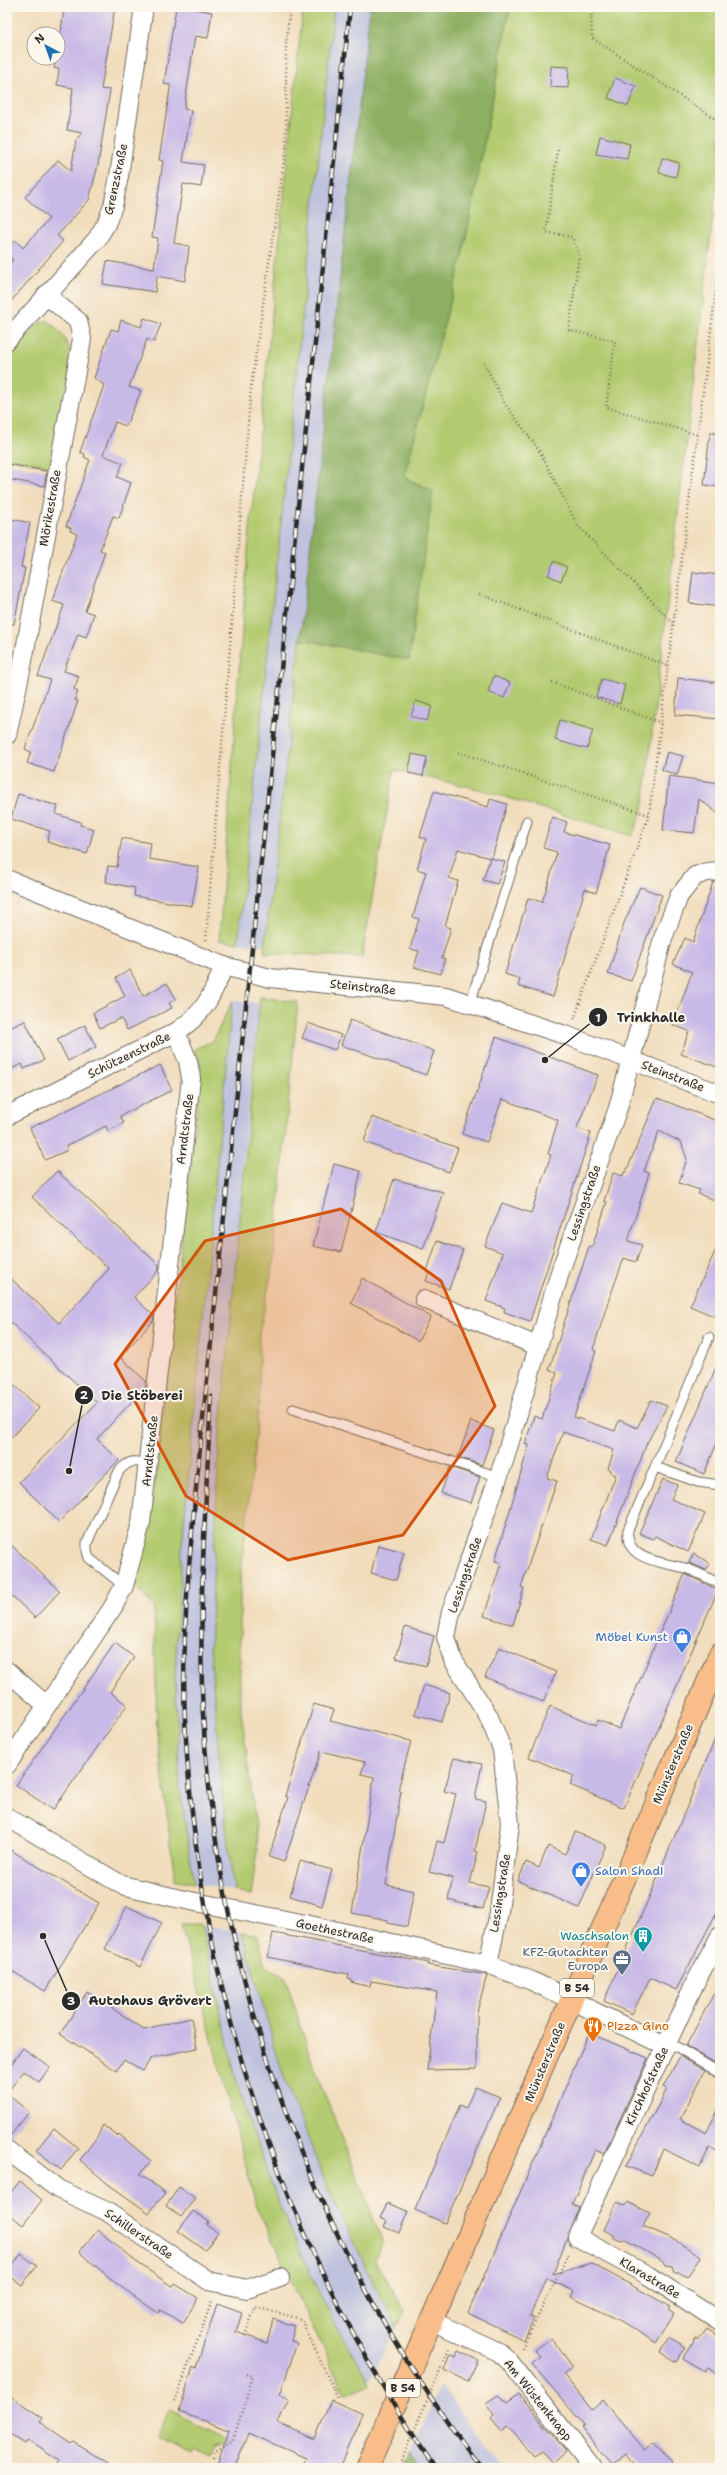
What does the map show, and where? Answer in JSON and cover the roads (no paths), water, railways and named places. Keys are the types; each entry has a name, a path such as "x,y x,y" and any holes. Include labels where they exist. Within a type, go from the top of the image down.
{"main road":[{"name":"Münsterstraße","path":"367,2468 572,2001 720,1654"}],"street":[{"name":"Grenzstraße","path":"7,340 97,239 106,224 113,206 144,7"},
{"name":"Mörikestraße","path":"7,735 23,662 82,339 78,321 46,295"},
{"name":"Lessingstraße","path":"488,1964 500,1912 510,1824 502,1749 488,1715 453,1660 446,1637 451,1612 499,1477 537,1346 632,1061 663,938 679,896 695,876 707,872 720,871"},
{"name":"Steinstraße","path":"7,879 224,966 270,978 446,996 568,1036 720,1094"},
{"name":"Schützenstraße","path":"7,1116 176,1032 190,1023 204,1008 224,966"},
{"name":"Arndtstraße","path":"9,1756 113,1607 124,1586 141,1523 191,1078 188,1061 176,1032"},
{"path":"424,1299 537,1346"},
{"path":"7,1671 46,1705"},
{"name":"Goethestraße","path":"7,1817 122,1885 176,1898 310,1925 488,1964 532,1981 666,2044"},
{"name":"Kirchhofstraße","path":"577,2237 666,2044 720,1936"},
{"name":"Schillerstraße","path":"7,2150 58,2189 106,2211 210,2281 247,2289 280,2278"},
{"name":"Klarastraße","path":"577,2237 649,2276 720,2322"},
{"name":"Am Wüstenknapp","path":"432,2321 498,2352 509,2361 593,2468"}],"lane":[{"path":"470,1004 528,821"},
{"path":"709,1337 628,1530 627,1538 632,1550 638,1555 670,1566 688,1569 720,1584"},
{"path":"293,1409 499,1477"},
{"path":"124,1586 89,1558 86,1552 87,1543 119,1471 127,1462 135,1461 148,1464"},
{"path":"655,1466 698,1482 720,1485"},
{"path":"666,2044 720,2073"}],"railway":[{"path":"350,7 194,1508 186,1614 184,1685 185,1720 193,1821 208,1919 229,2017 258,2112 292,2205 334,2295 381,2383 435,2468"},
{"path":"211,1396 202,1595 201,1635 203,1715 212,1816 230,1916 254,2015 286,2112 325,2207 370,2298 423,2386 482,2468"}],"place":[{"name":"Trinkhalle","path":"545,1060"},
{"name":"Die Stöberei","path":"69,1471"},
{"name":"Möbel Kunst","path":"682,1654"},
{"name":"Salon Shadi","path":"581,1888"},
{"name":"Autohaus Grövert","path":"43,1936"},
{"name":"Waschsalon","path":"643,1953"},
{"name":"KFZ-Gutachten Europa","path":"622,1976"},
{"name":"Pizza Gino","path":"593,2043"}]}
